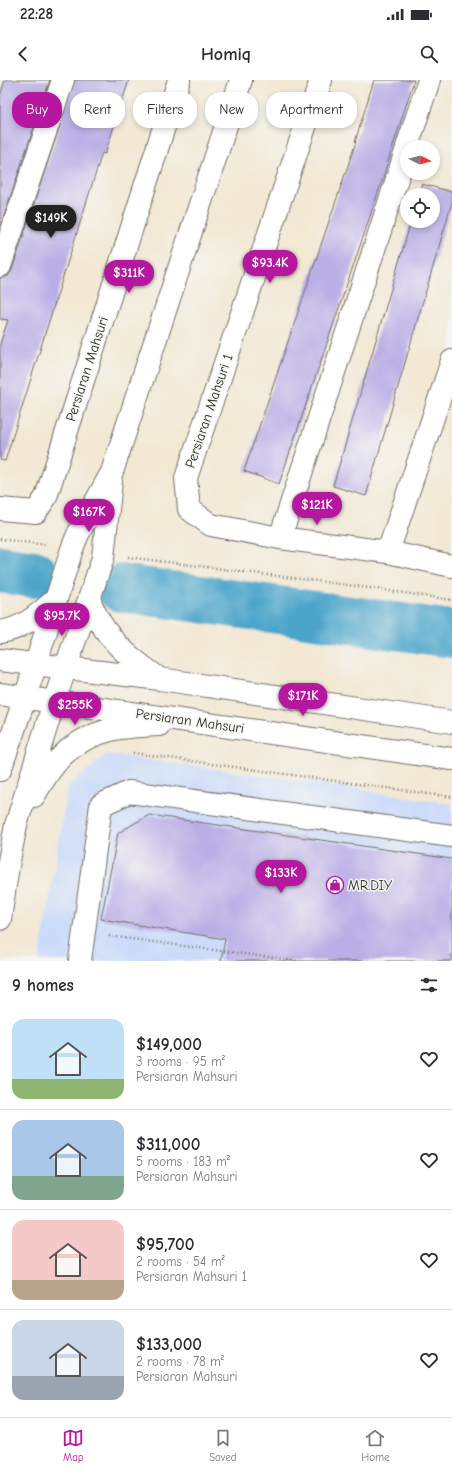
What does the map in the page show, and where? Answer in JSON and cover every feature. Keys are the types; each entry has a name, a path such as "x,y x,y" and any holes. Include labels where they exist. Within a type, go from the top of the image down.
{"street":[{"path":"0,266 63,80"},
{"name":"Persiaran Mahsuri","path":"0,509 36,512 46,497 179,80"},
{"path":"0,770 36,665 72,549 78,534 112,472 241,80"},
{"name":"Persiaran Mahsuri 1","path":"321,80 186,478 189,509 211,525 280,538 388,552 452,566"},
{"path":"409,140 429,80"},
{"path":"280,538 400,169"},
{"path":"388,552 452,361"},
{"path":"0,919 16,825 54,702 104,551 112,472"},
{"path":"0,632 19,627 30,621 56,599"},
{"path":"89,599 100,622 110,637 135,661 160,679"},
{"path":"0,660 160,679 452,722"},
{"name":"Persiaran Mahsuri","path":"0,694 452,759"},
{"path":"16,825 48,772 72,747 88,738 110,730 192,721"},
{"path":"80,961 101,805 129,792 452,836"}],"path":[{"path":"0,539 72,549"},
{"path":"104,551 133,559 348,585 452,600"},
{"path":"128,752 452,796"},
{"path":"84,932 297,961"}],"shaded area":[{"path":"107,754 359,789 452,804 452,961 39,961 68,786"}],"building":[{"path":"5,80 50,80 46,92 12,92 12,128 34,128 0,227 0,96"},
{"path":"75,80 129,80 125,92 71,92"},
{"path":"374,80 414,80 380,187 279,484 244,471 356,142"},
{"path":"70,95 70,128 113,128 105,154 102,153 5,461 0,460 0,344 8,320 0,319 0,278 8,276 12,270 59,128 62,128 62,119"},
{"path":"422,184 437,188 421,188"},
{"path":"440,189 452,192 452,202 366,496 333,486 409,228 440,228"},
{"path":"149,815 452,859 452,961 221,961 225,939 101,919 118,833"}],"waterway":[{"path":"0,569 34,574"},
{"path":"121,588 452,634"}],"place":[{"name":"MR.DIY","path":"335,885"}]}
